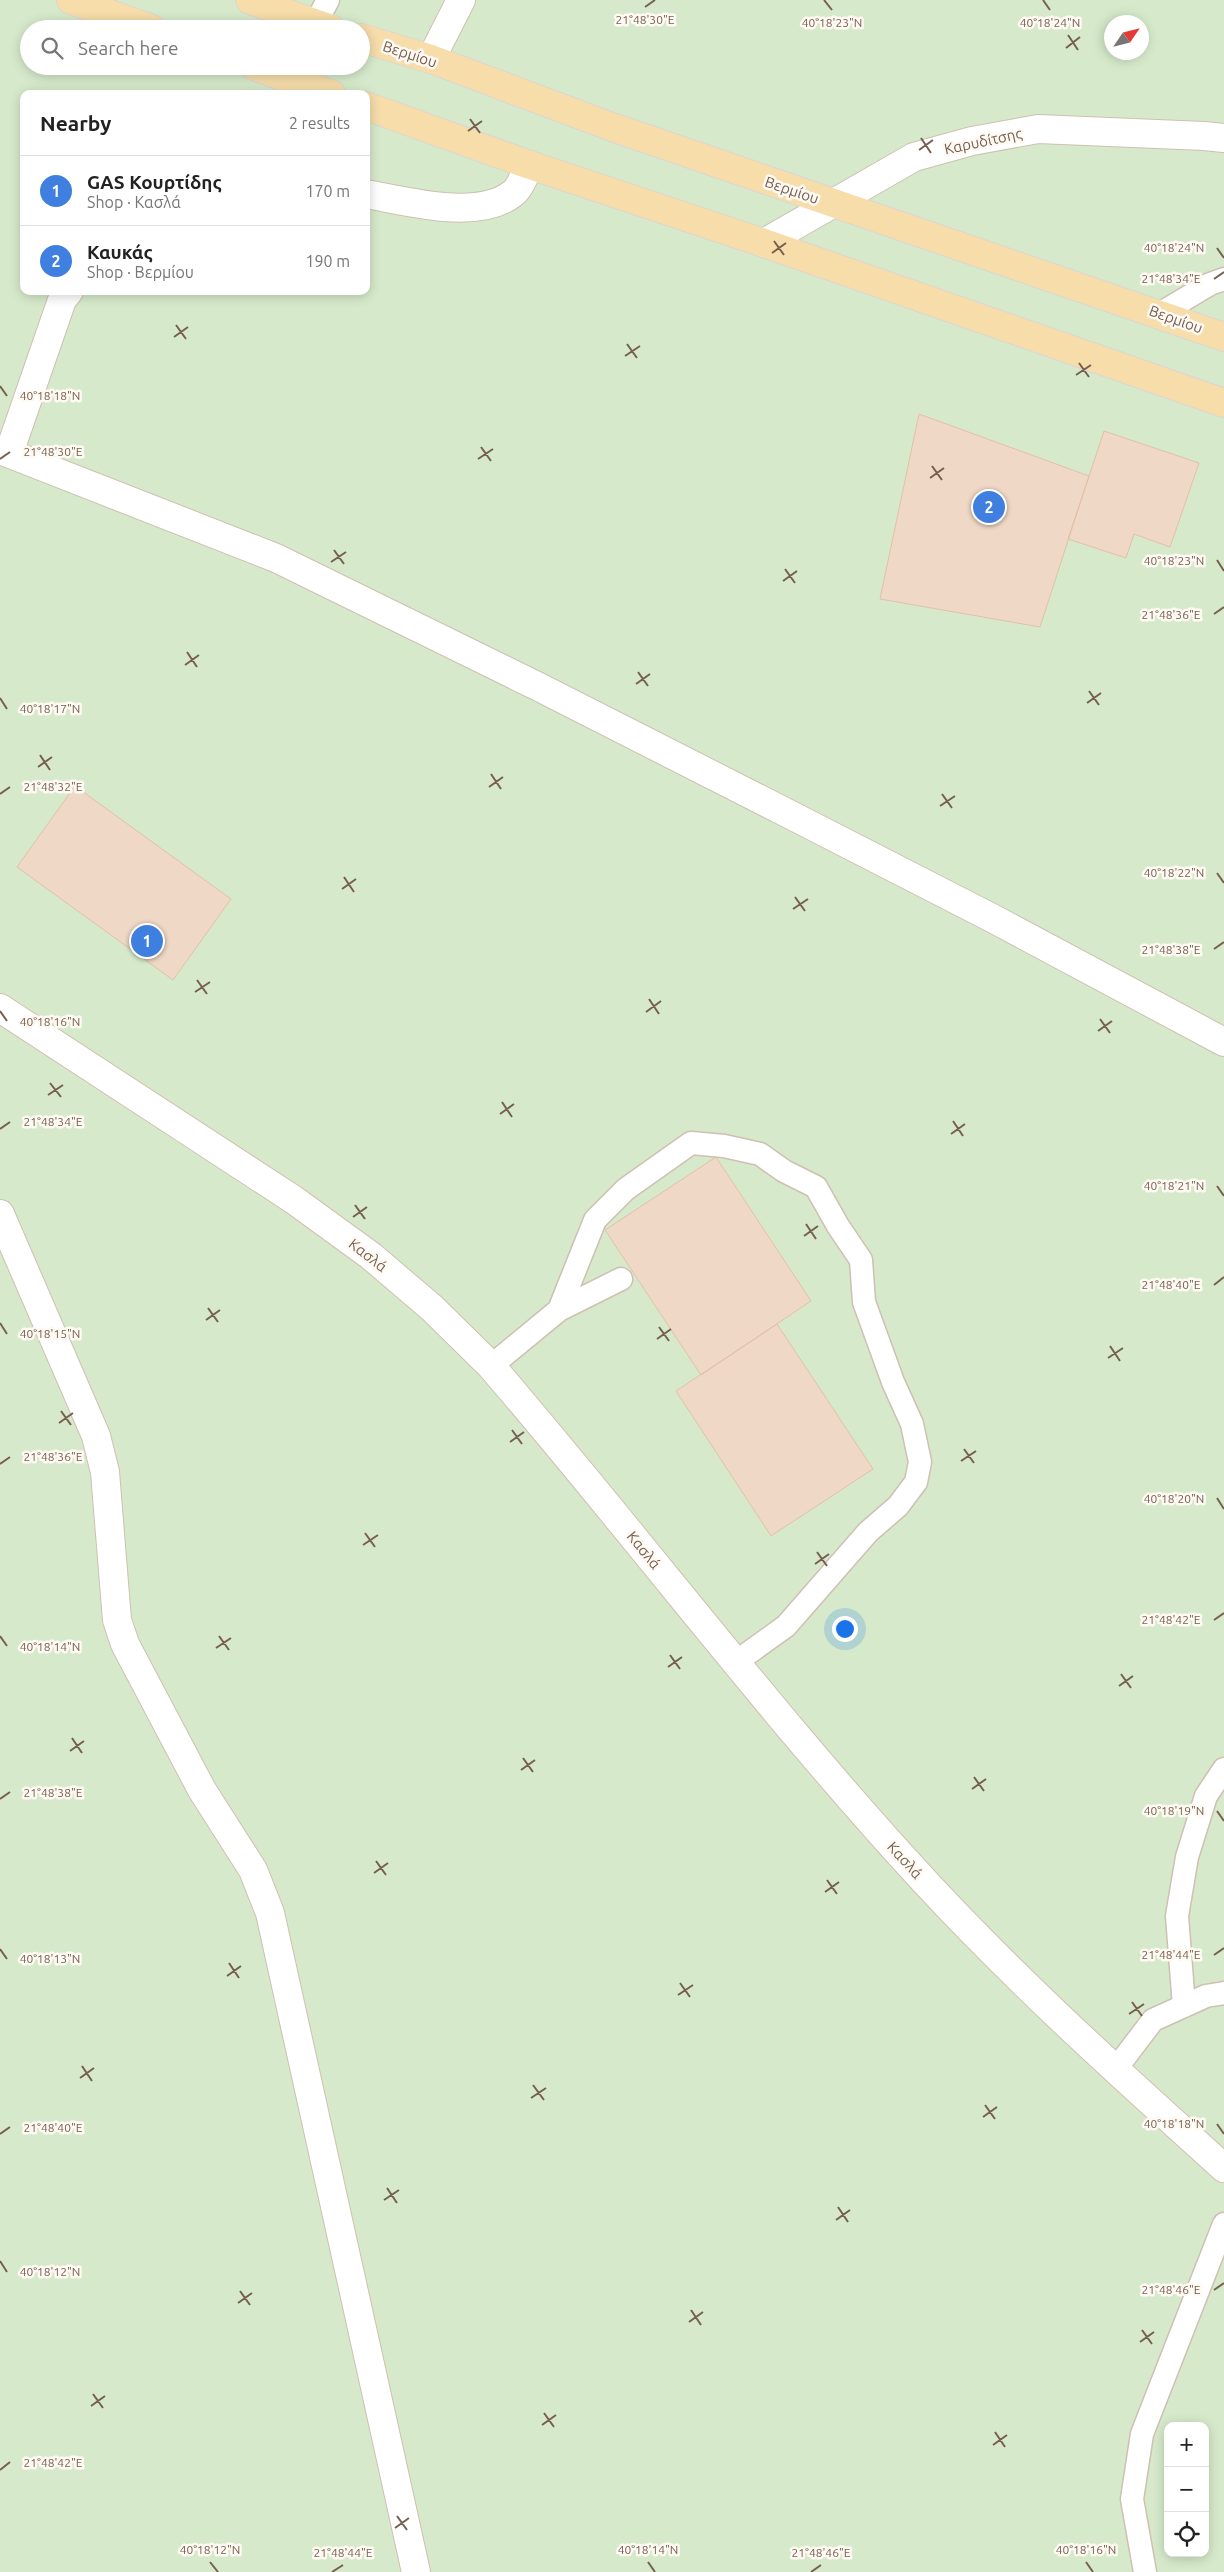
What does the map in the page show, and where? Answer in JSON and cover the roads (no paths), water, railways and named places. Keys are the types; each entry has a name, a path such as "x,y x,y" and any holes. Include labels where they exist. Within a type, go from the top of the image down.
{"main road":[{"path":"71,0 127,20"},
{"path":"250,0 306,20"},
{"name":"Βερμίου","path":"370,41 431,60 612,127 832,204 1161,313 1224,337"},
{"path":"279,75 320,90"},
{"path":"370,107 530,165 764,242 1224,403"}],"street":[{"path":"431,60 461,0"},
{"name":"Καρυδίτσης","path":"764,242 914,157 972,141 1038,129 1224,138"},
{"path":"370,195 451,208 490,204 513,194 530,165"},
{"path":"66,295 62,300 5,452 276,558 548,691 768,803 992,918 1224,1042"},
{"name":"Κασλά","path":"0,1008 294,1200 371,1256 432,1308 492,1366 736,1662 856,1804 929,1886 1115,2070 1224,2168"},
{"path":"0,1214 96,1436 105,1472 117,1620 126,1644 202,1790 253,1870 270,1913 416,2572"}],"lane":[{"path":"324,20 328,0"},
{"path":"1161,313 1210,284 1224,279"},
{"path":"559,1310 595,1220 626,1189 691,1143 724,1146 760,1154 784,1171 816,1187 838,1226 861,1260 864,1302 893,1382 912,1424 920,1462 916,1482 898,1506 868,1532 786,1626 736,1662"},
{"path":"492,1366 559,1310 621,1279"},
{"path":"1184,2006 1177,1916 1187,1858 1206,1796 1224,1769"},
{"path":"1115,2070 1153,2020 1206,1996 1224,1993"},
{"path":"1145,2572 1132,2499 1142,2434 1224,2224"}],"place":[{"name":"Καυκάς","path":"989,507"},
{"name":"GAS Κουρτίδης","path":"147,941"}]}
